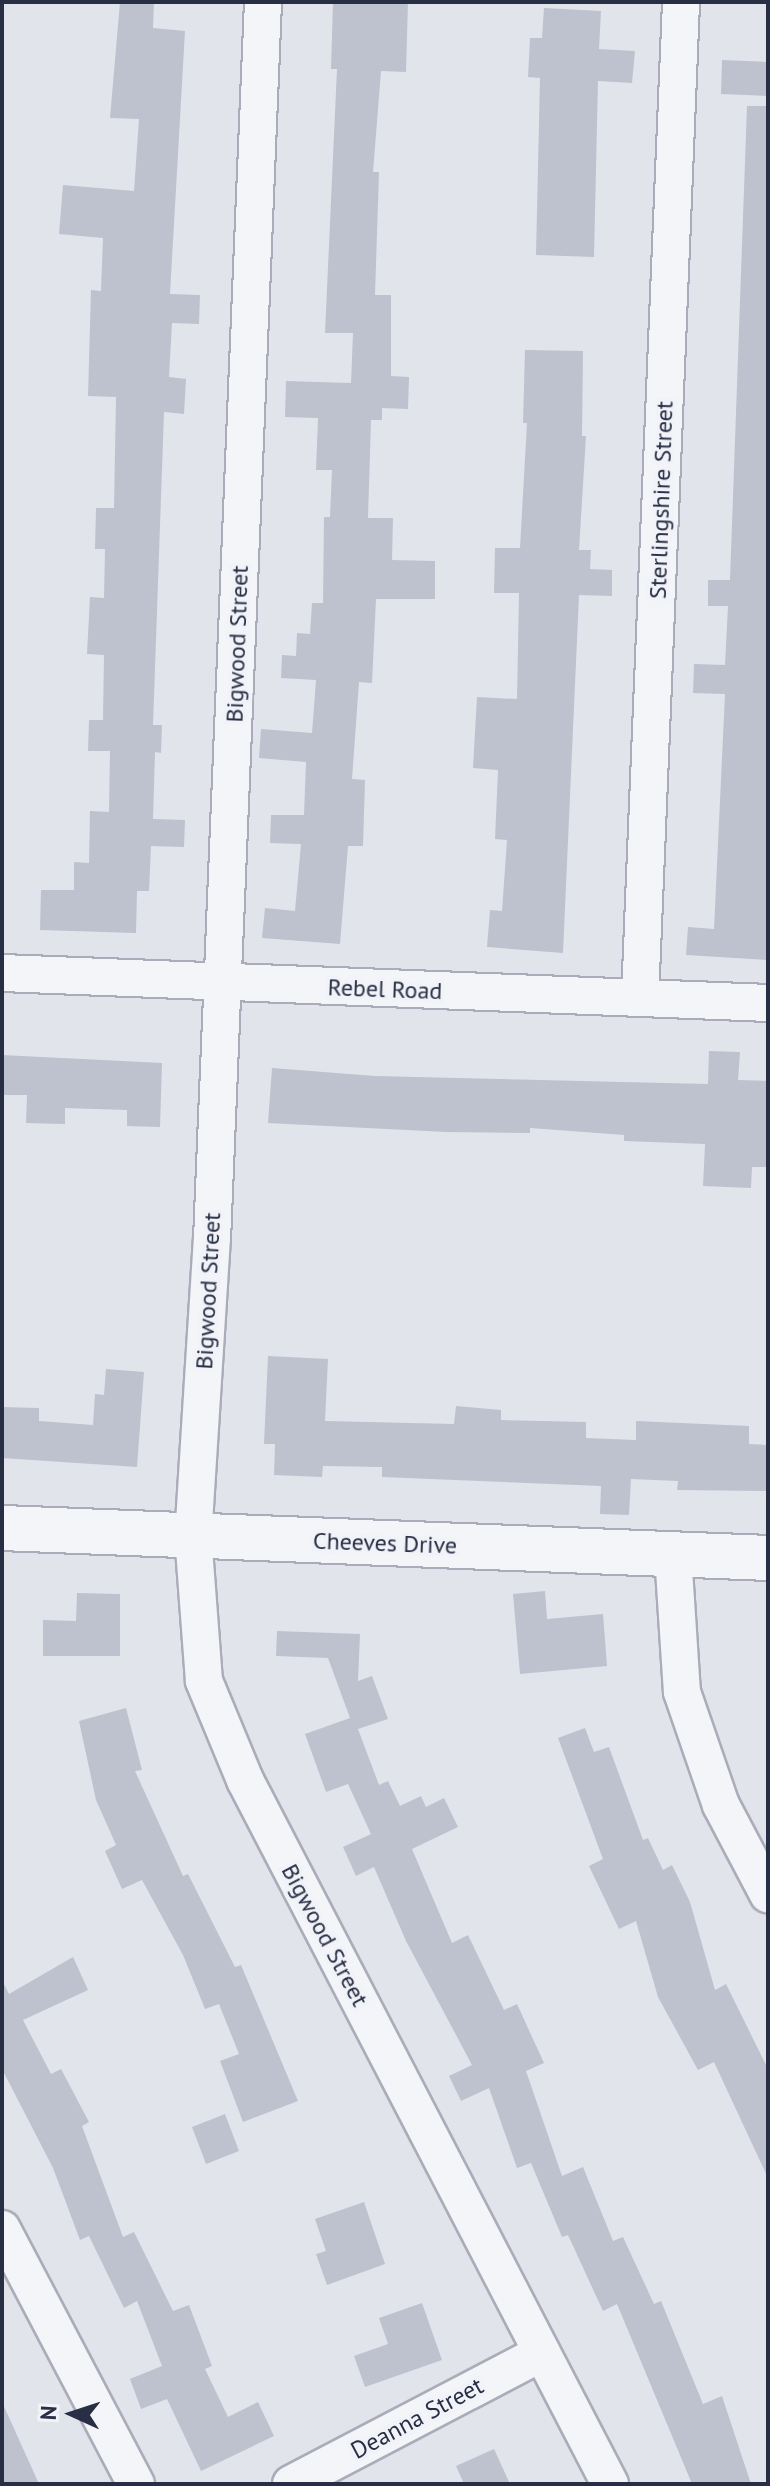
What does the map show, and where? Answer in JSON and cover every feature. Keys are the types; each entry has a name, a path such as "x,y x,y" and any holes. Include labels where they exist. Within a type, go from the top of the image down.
{"street":[{"name":"Bigwood Street","path":"263,2 222,983 193,1535 204,1681 245,1780 610,2484"},
{"name":"Sterlingshire Street","path":"640,998 681,2"},
{"name":"Rebel Road","path":"2,973 768,1003"},
{"name":"Cheeves Drive","path":"2,1528 768,1558"},
{"path":"673,1554 682,1692 721,1805 768,1894"},
{"path":"2,2229 136,2484"},
{"name":"Deanna Street","path":"291,2484 542,2353"}],"building":[{"path":"120,2 154,2 153,28 185,31 170,294 200,295 199,324 172,323 169,377 186,379 184,414 164,412 153,725 162,725 161,753 155,752 153,819 185,820 184,847 151,846 149,891 137,891 136,933 40,930 41,890 74,890 74,862 89,863 90,811 109,812 110,751 88,751 89,720 103,720 104,655 87,654 90,597 104,598 105,549 95,549 96,508 114,508 116,397 88,396 91,290 101,291 103,238 59,234 63,185 134,191 139,119 110,118"},
{"path":"333,2 408,2 406,72 381,71 373,172 379,172 375,295 391,295 391,376 409,377 408,409 382,408 382,420 371,420 368,518 393,518 392,560 435,561 435,599 376,599 372,683 359,682 352,779 365,780 363,846 348,846 340,944 262,938 265,908 295,911 301,844 270,843 271,815 304,815 306,762 259,758 261,729 312,733 316,680 281,678 282,655 296,656 297,633 310,634 312,603 323,603 324,517 330,517 332,470 316,470 318,418 285,417 286,381 351,383 353,333 325,333 337,69 331,69"},
{"path":"544,8 601,11 599,49 635,51 632,83 598,81 594,257 536,255 540,78 528,77 530,38 542,38"},
{"path":"722,60 768,62 768,96 721,94"},
{"path":"747,106 768,106 768,960 686,955 688,927 714,929 725,694 693,693 694,664 725,665 728,606 708,606 708,580 730,580"},
{"path":"525,350 583,351 582,436 586,436 579,550 591,550 590,569 612,570 612,596 579,595 563,953 487,947 490,910 502,911 507,840 495,839 498,770 473,768 477,697 517,699 519,593 494,593 495,548 520,548 527,423 523,423"},
{"path":"709,1051 740,1052 738,1080 768,1081 768,1167 752,1167 751,1188 703,1186 705,1144 624,1141 624,1135 530,1128 530,1133 446,1132 268,1123 272,1068 375,1076 708,1084"},
{"path":"2,1055 162,1063 160,1127 127,1126 127,1110 65,1108 65,1124 26,1123 27,1095 2,1095"},
{"path":"268,1356 328,1359 325,1421 454,1424 456,1406 501,1410 501,1420 586,1422 586,1438 636,1440 636,1421 749,1426 749,1444 768,1445 768,1491 677,1490 678,1481 631,1479 629,1515 600,1514 601,1486 382,1477 382,1467 323,1466 322,1477 274,1475 275,1444 264,1444"},
{"path":"106,1369 144,1372 137,1467 2,1458 2,1407 39,1408 39,1421 93,1425 95,1394 104,1395"},
{"path":"545,1591 547,1619 603,1614 607,1666 520,1674 513,1594"},
{"path":"77,1593 120,1594 120,1656 43,1656 43,1620 76,1621"},
{"path":"277,1631 360,1634 358,1681 372,1676 388,1719 358,1729 379,1785 388,1781 400,1806 421,1796 426,1807 444,1798 458,1827 412,1849 452,1943 468,1935 504,2010 517,2004 544,2063 526,2071 562,2176 583,2167 613,2241 623,2237 654,2304 661,2301 703,2404 722,2396 751,2484 692,2484 617,2304 603,2311 568,2235 562,2237 531,2163 517,2168 489,2088 461,2101 449,2076 472,2065 406,1941 374,1867 356,1876 343,1847 371,1834 348,1784 326,1792 305,1734 350,1718 328,1658 276,1656"},
{"path":"126,1708 142,1770 135,1771 183,1876 188,1874 235,1967 241,1965 298,2101 243,2122 220,2061 239,2054 219,2004 205,2009 183,1955 142,1880 122,1889 105,1851 116,1845 96,1800 79,1721"},
{"path":"585,1728 594,1752 609,1747 643,1840 648,1838 663,1870 672,1865 690,1902 715,1990 726,1984 768,2069 768,2178 714,2062 698,2070 658,1997 636,1921 619,1929 589,1866 603,1859 558,1738"},
{"path":"73,1957 88,1990 23,2020 51,2074 61,2069 89,2122 82,2126 123,2237 134,2232 173,2311 189,2305 212,2366 205,2369 228,2417 258,2402 274,2436 201,2471 167,2399 141,2409 130,2379 162,2366 137,2301 124,2308 89,2236 80,2240 53,2168 2,2069 2,1980 9,1994"},
{"path":"225,2114 239,2151 206,2164 192,2127"},
{"path":"364,2202 385,2264 327,2285 316,2254 326,2251 315,2219"},
{"path":"422,2303 442,2360 365,2387 354,2356 388,2344 379,2318"},
{"path":"2,2402 39,2484 2,2484"},
{"path":"494,2449 510,2484 464,2484 456,2466"}]}
